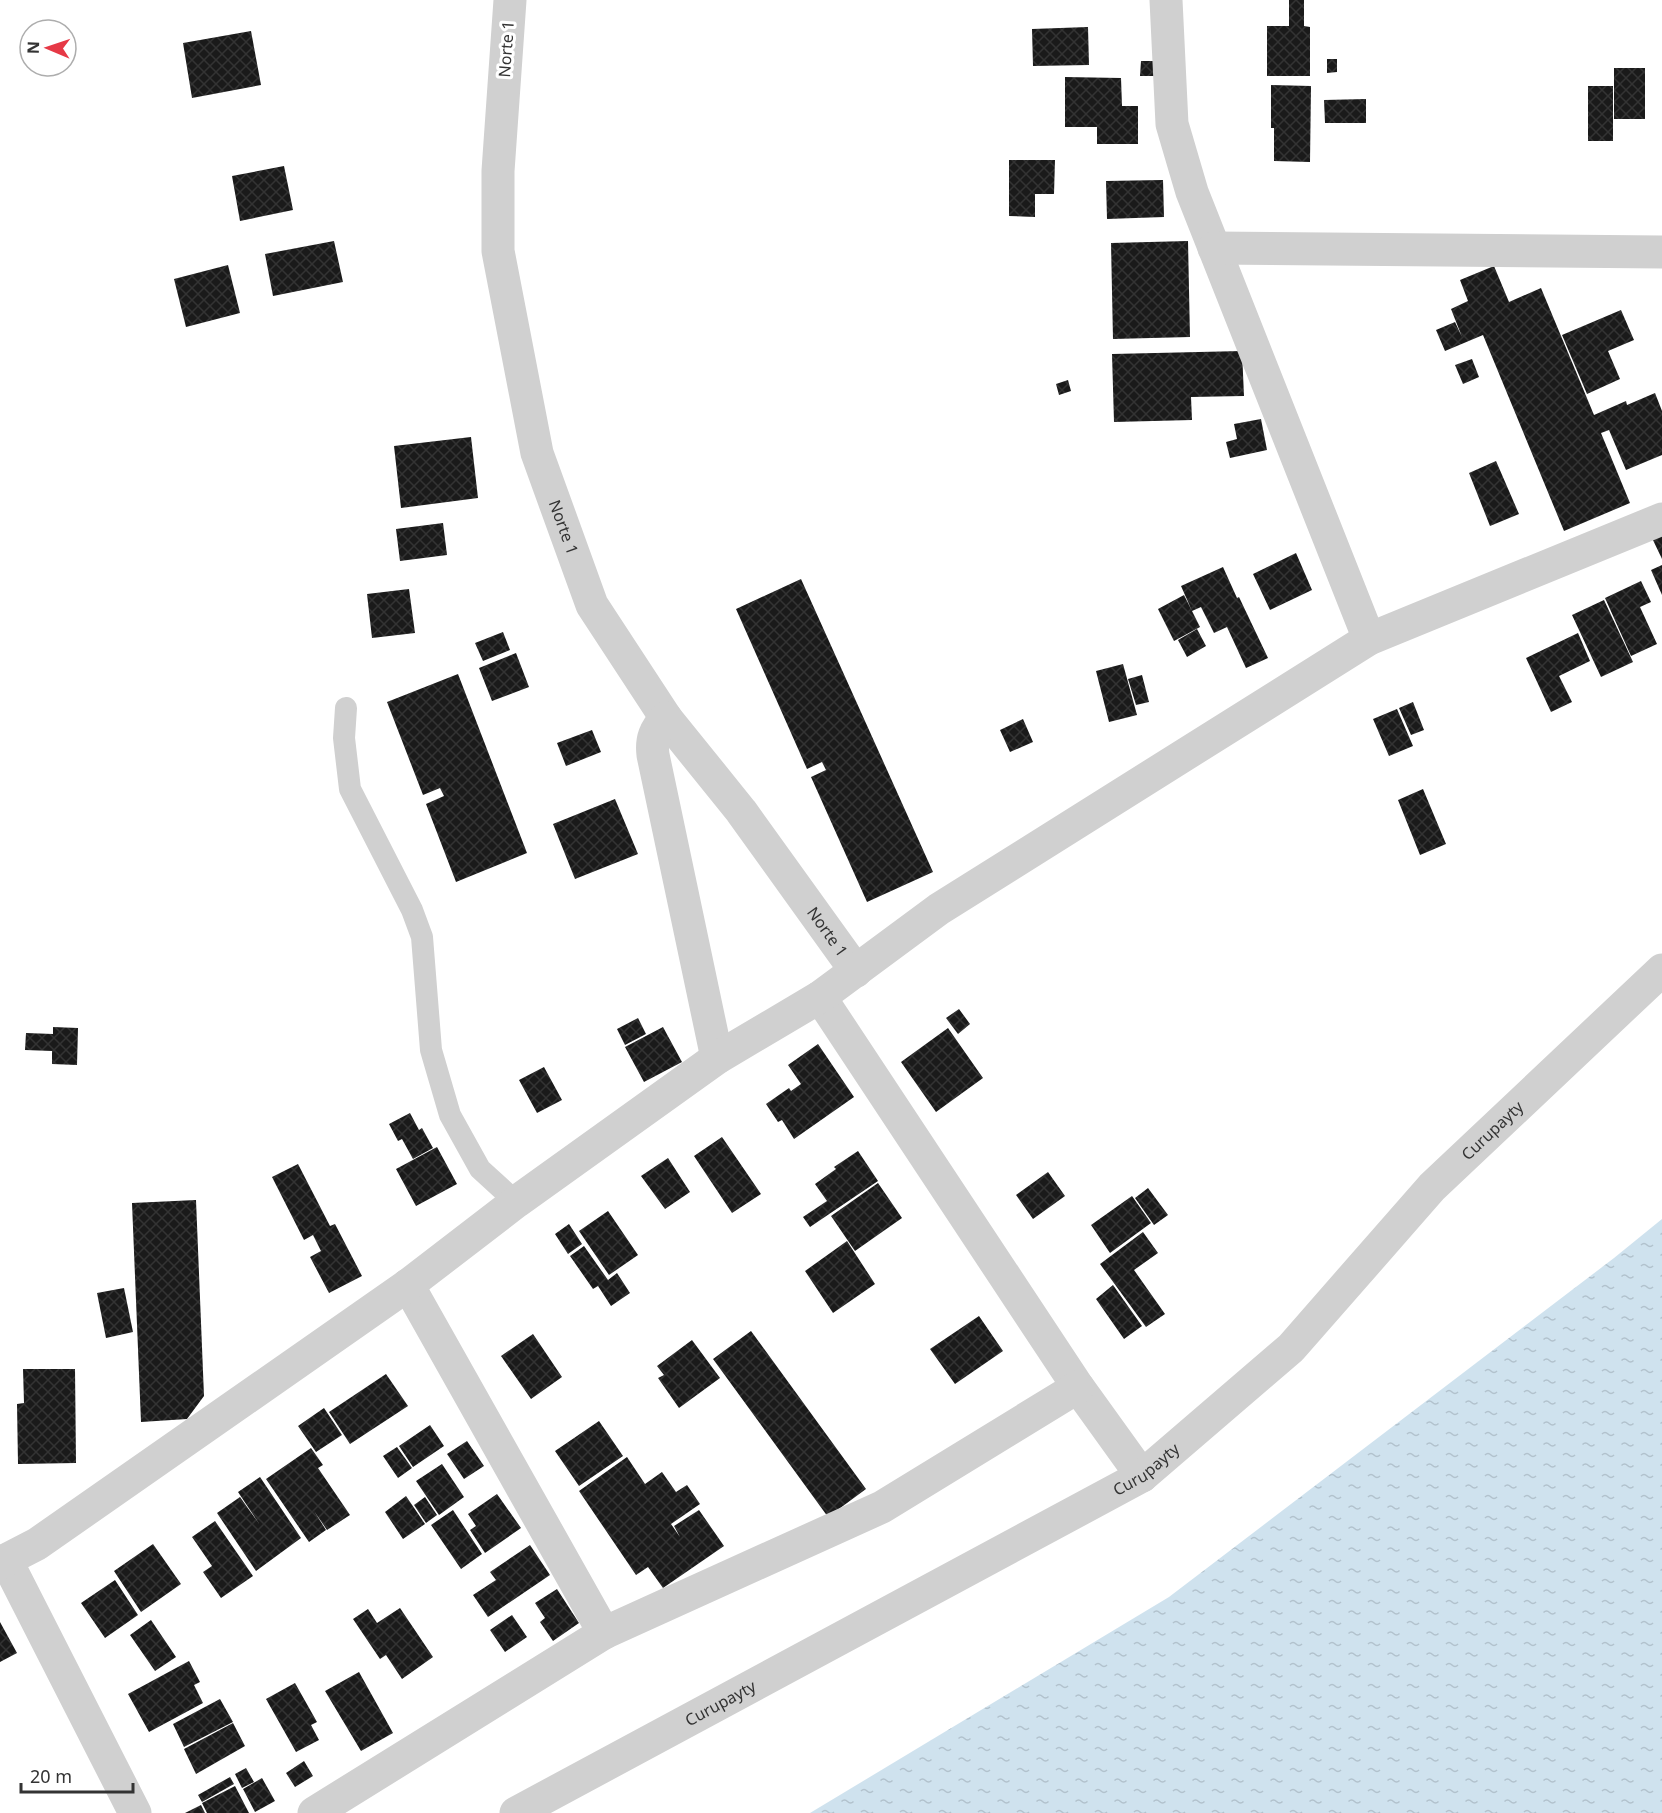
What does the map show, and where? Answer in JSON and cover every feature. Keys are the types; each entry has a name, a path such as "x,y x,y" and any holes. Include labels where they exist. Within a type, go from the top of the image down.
{"street":[{"name":"Norte 1","path":"510,0 498,171 498,252 537,453 591,605 666,718 741,811 856,971"},
{"path":"1166,0 1172,124 1192,192 1369,639"},
{"path":"1214,248 1662,252"},
{"path":"135,1813 3,1561 37,1544 408,1285 516,1202 717,1058 820,997 939,909 1369,639 1662,519"},
{"path":"666,718 654,731 653,755 717,1058"},
{"name":"Curupayty","path":"516,1813 1142,1476 1291,1347 1432,1187 1662,970"},
{"path":"820,997 1078,1387 1142,1476"},
{"path":"408,1285 604,1633"},
{"path":"314,1813 604,1633 882,1507 1078,1387"}],"lane":[{"path":"346,708 344,738 350,789 412,910 422,937 431,1050 450,1115 480,1169 516,1202"}],"water":[{"path":"1662,1219 1662,1813 810,1813 1169,1597"}],"building":[{"path":"1289,0 1304,0 1304,26 1310,27 1310,76 1267,76 1267,26 1289,26"},
{"path":"1088,27 1089,65 1033,66 1032,29"},
{"path":"251,31 261,85 192,98 183,43"},
{"path":"1327,59 1337,59 1337,72 1327,73"},
{"path":"1141,61 1157,61 1156,76 1140,76"},
{"path":"1614,68 1645,68 1645,119 1614,119"},
{"path":"1065,77 1121,78 1122,106 1138,106 1138,144 1097,144 1097,127 1065,127"},
{"path":"1271,85 1311,86 1310,162 1274,161"},
{"path":"1588,86 1613,86 1613,141 1588,141"},
{"path":"1366,99 1366,123 1325,123 1324,100"},
{"path":"1009,160 1055,160 1054,194 1035,194 1035,217 1009,216"},
{"path":"284,166 293,210 240,221 232,176"},
{"path":"1163,180 1164,217 1107,219 1106,181"},
{"path":"334,241 343,282 273,296 265,254"},
{"path":"1188,241 1190,337 1113,339 1111,243"},
{"path":"228,265 240,313 186,327 174,279"},
{"path":"1494,266 1509,302 1541,288 1594,415 1626,401 1627,405 1655,393 1662,411 1662,455 1626,470 1609,430 1601,433 1630,503 1564,531 1483,335 1445,351 1436,330 1455,322 1462,337 1451,309 1468,301 1460,280"},
{"path":"1621,310 1634,340 1608,351 1620,379 1587,394 1562,335"},
{"path":"1242,351 1244,396 1191,397 1192,420 1114,422 1112,354"},
{"path":"1472,359 1479,377 1463,384 1455,365"},
{"path":"1068,380 1071,391 1059,395 1056,384"},
{"path":"1261,419 1267,450 1230,458 1226,442 1237,439 1234,424"},
{"path":"471,437 478,498 401,508 394,446"},
{"path":"1496,461 1519,514 1490,526 1469,473"},
{"path":"443,523 447,555 400,561 396,529"},
{"path":"1662,533 1662,559 1652,538"},
{"path":"1296,553 1312,590 1270,610 1253,574"},
{"path":"1662,565 1662,595 1651,570"},
{"path":"1223,567 1268,658 1246,668 1227,627 1214,633 1201,607 1192,611 1181,586"},
{"path":"801,579 933,872 867,902 811,777 826,770 822,762 807,769 736,609"},
{"path":"1641,581 1651,602 1640,607 1657,644 1631,656 1605,598"},
{"path":"409,589 415,633 372,638 367,594"},
{"path":"1184,595 1200,627 1174,641 1158,609"},
{"path":"1604,600 1633,662 1601,677 1572,615"},
{"path":"1197,629 1206,646 1187,657 1178,640"},
{"path":"503,632 510,650 483,661 475,643"},
{"path":"1578,633 1590,661 1559,676 1572,702 1551,712 1526,658"},
{"path":"516,653 529,687 492,701 479,668"},
{"path":"1123,664 1137,715 1109,722 1096,671"},
{"path":"458,674 527,853 456,882 426,804 444,796 440,788 423,795 387,702"},
{"path":"1142,675 1149,702 1136,705 1128,679"},
{"path":"1413,702 1424,730 1411,735 1399,708"},
{"path":"1397,709 1413,746 1389,756 1373,719"},
{"path":"1023,719 1033,742 1010,752 1000,730"},
{"path":"592,730 601,752 566,766 557,743"},
{"path":"1423,789 1446,844 1420,855 1398,800"},
{"path":"615,799 638,854 575,879 553,824"},
{"path":"959,1009 970,1024 958,1034 946,1018"},
{"path":"638,1018 646,1034 625,1045 617,1029"},
{"path":"53,1027 78,1028 77,1065 52,1064 52,1051 25,1050 26,1033 53,1034"},
{"path":"663,1027 682,1062 644,1082 625,1047"},
{"path":"948,1028 983,1078 936,1112 901,1062"},
{"path":"818,1044 854,1097 794,1139 782,1120 778,1122 766,1104 789,1088 791,1091 801,1084 788,1065"},
{"path":"544,1067 562,1100 537,1113 519,1080"},
{"path":"410,1113 419,1130 422,1128 433,1148 413,1159 402,1139 398,1141 389,1124"},
{"path":"722,1137 761,1194 732,1213 694,1156"},
{"path":"437,1147 457,1184 416,1206 396,1169"},
{"path":"858,1151 878,1181 810,1227 803,1217 827,1201 815,1184 836,1169 834,1167"},
{"path":"668,1158 690,1192 665,1209 641,1176"},
{"path":"298,1164 330,1226 335,1224 362,1276 329,1293 310,1257 321,1251 313,1235 304,1240 272,1177"},
{"path":"1048,1172 1065,1196 1033,1219 1016,1195"},
{"path":"878,1183 902,1218 855,1251 831,1216"},
{"path":"1148,1188 1168,1215 1154,1225 1135,1198"},
{"path":"1132,1196 1151,1223 1110,1253 1091,1225"},
{"path":"196,1200 204,1396 187,1419 141,1422 132,1203"},
{"path":"608,1211 638,1255 609,1275 579,1231"},
{"path":"569,1224 582,1244 568,1254 555,1234"},
{"path":"1143,1232 1158,1253 1134,1270 1165,1314 1146,1327 1100,1264"},
{"path":"847,1241 875,1284 833,1313 805,1271"},
{"path":"584,1246 608,1280 617,1273 630,1293 611,1306 598,1286 593,1289 570,1256"},
{"path":"1113,1285 1142,1326 1124,1339 1096,1299"},
{"path":"124,1288 133,1332 106,1338 97,1293"},
{"path":"979,1316 1003,1351 955,1384 930,1349"},
{"path":"751,1331 866,1489 828,1517 713,1359"},
{"path":"533,1334 562,1377 531,1399 501,1356"},
{"path":"692,1340 720,1378 679,1408 658,1378 664,1375 657,1366"},
{"path":"23,1369 75,1369 76,1463 18,1464 17,1404 24,1403"},
{"path":"386,1374 408,1406 350,1444 329,1412"},
{"path":"324,1408 342,1435 316,1452 298,1426"},
{"path":"599,1421 623,1456 579,1486 555,1451"},
{"path":"430,1425 444,1446 413,1467 399,1446"},
{"path":"467,1441 484,1466 464,1479 447,1454"},
{"path":"397,1447 412,1468 398,1478 383,1456"},
{"path":"311,1448 323,1465 318,1468 350,1515 327,1530 314,1511 326,1530 309,1542 266,1479"},
{"path":"627,1457 645,1484 662,1472 676,1492 687,1485 700,1504 671,1524 680,1537 674,1526 699,1510 724,1546 663,1588 648,1567 636,1575 579,1491"},
{"path":"442,1464 464,1497 439,1515 416,1481"},
{"path":"260,1477 301,1538 256,1571 217,1513 240,1497 260,1525 238,1492"},
{"path":"497,1494 521,1528 485,1553 470,1530 476,1526 468,1514"},
{"path":"406,1496 425,1524 403,1539 385,1512"},
{"path":"425,1497 437,1515 426,1523 414,1505"},
{"path":"453,1510 482,1554 461,1569 431,1525"},
{"path":"215,1521 253,1576 221,1598 203,1572 212,1566 192,1537"},
{"path":"153,1544 181,1584 141,1612 114,1571"},
{"path":"530,1545 550,1575 488,1617 473,1595 496,1580 490,1572"},
{"path":"115,1580 138,1615 105,1638 81,1603"},
{"path":"557,1589 579,1623 553,1641 540,1622 545,1618 535,1603"},
{"path":"400,1608 433,1657 402,1679 386,1655 380,1659 353,1619 368,1609 377,1623"},
{"path":"512,1615 527,1637 505,1652 490,1630"},
{"path":"151,1620 176,1657 155,1671 130,1635"},
{"path":"0,1622 17,1653 0,1662"},
{"path":"189,1661 200,1682 194,1685 203,1703 149,1732 128,1694"},
{"path":"359,1672 393,1733 361,1751 325,1691"},
{"path":"295,1683 317,1722 311,1725 319,1740 296,1752 266,1699"},
{"path":"220,1699 233,1722 184,1747 173,1724"},
{"path":"233,1723 245,1746 196,1774 184,1749"},
{"path":"304,1761 313,1776 295,1787 286,1773"},
{"path":"246,1768 254,1782 242,1788 235,1774"},
{"path":"230,1777 234,1784 202,1802 198,1795"},
{"path":"262,1778 275,1801 255,1812 243,1789"},
{"path":"235,1786 249,1813 207,1813 202,1803"},
{"path":"201,1805 205,1813 185,1813"}]}
